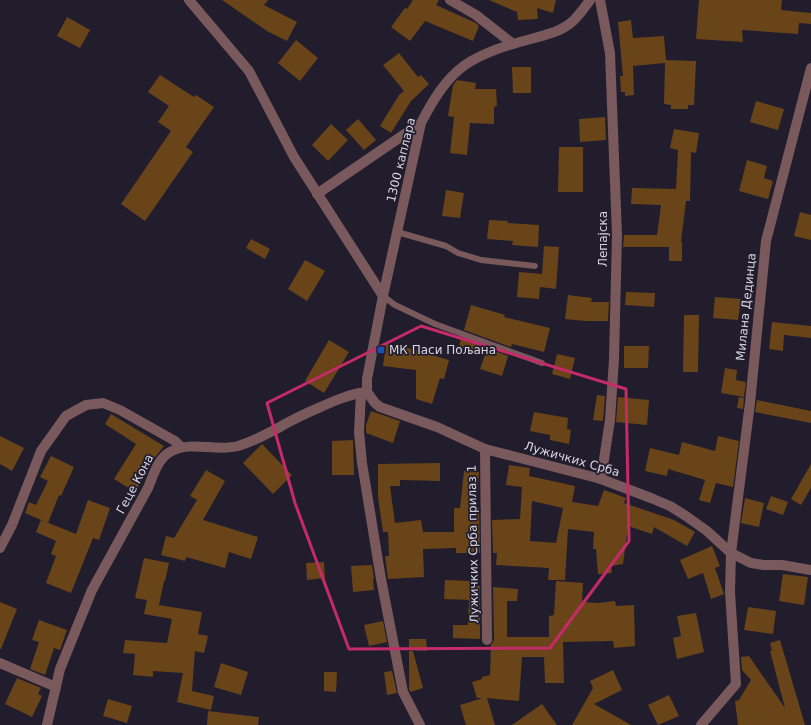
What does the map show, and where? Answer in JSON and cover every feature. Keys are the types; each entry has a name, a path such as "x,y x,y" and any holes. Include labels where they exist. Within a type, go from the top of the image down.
{"street":[{"path":"189,0 249,71 294,157 383,296"},
{"path":"450,0 476,15 513,44"},
{"name":"1300 каплара","path":"420,725 403,692 381,579 362,464 359,432 364,392 383,296 421,123 442,88 453,75 465,65 486,54 513,44 558,31 572,22 590,0"},
{"name":"Лепајска","path":"600,0 610,54 617,235 612,397 601,479"},
{"name":"Милана Дединца","path":"701,725 736,684 730,592 731,553 750,403 766,241 811,68"},
{"path":"317,194 421,123"},
{"name":"Лужичких Срба","path":"364,392 380,407 437,427 485,449 601,479 670,506 707,531 731,553 751,563 782,565 811,570"},
{"name":"Геце Кона","path":"47,725 60,669 92,590 148,488 161,459 168,452 181,447 194,446 213,449 239,446 267,434 306,413 349,395 364,392"},
{"path":"0,548 12,525 41,451 66,416 86,405 103,403 120,410 175,441 181,447"},
{"name":"Лужичких Срба прилаз 1","path":"485,449 488,640"},
{"path":"0,663 56,687"}],"lane":[{"path":"397,232 446,246 481,260 535,266"},
{"path":"383,296 395,305 436,324 542,363"}],"highlighted area":[{"path":"421,326 626,389 629,541 550,648 349,649 295,503 267,403"}],"building":[{"path":"222,0 268,0 264,5 297,22 287,41 267,31"},
{"path":"413,0 439,0 436,5 476,23 479,26 473,41 425,21 410,41 391,27"},
{"path":"489,0 556,0 553,13 537,8 538,19 518,20 517,12"},
{"path":"699,0 782,0 781,10 811,13 811,24 799,23 798,34 742,30 743,42 696,39"},
{"path":"67,17 90,30 80,48 57,36"},
{"path":"631,20 633,38 664,36 666,60 696,61 694,105 688,105 688,109 671,109 671,105 664,104 665,63 633,66 634,95 625,96 625,92 621,92 620,76 623,76 618,22"},
{"path":"296,40 318,58 300,81 278,63"},
{"path":"399,53 418,77 421,75 429,84 411,101 391,133 380,126 399,95 404,91 383,65"},
{"path":"512,67 531,67 531,93 513,93"},
{"path":"160,75 194,97 196,95 214,107 186,147 193,152 145,221 121,204 171,131 158,122 169,106 148,92"},
{"path":"457,80 476,83 475,89 496,89 497,106 494,107 494,124 470,123 467,155 450,153 454,117 448,116 453,85"},
{"path":"756,101 784,109 778,130 750,122"},
{"path":"605,117 606,140 580,142 579,119"},
{"path":"358,119 376,140 364,150 346,130"},
{"path":"331,124 348,140 328,161 312,145"},
{"path":"674,129 699,133 696,153 691,152 690,201 686,201 681,242 682,261 669,261 669,247 623,247 624,235 657,235 661,205 631,204 632,188 676,189 678,150 670,148"},
{"path":"559,147 583,147 583,192 558,192"},
{"path":"747,160 767,166 764,178 773,181 768,199 739,191"},
{"path":"446,190 464,193 460,218 442,216"},
{"path":"800,212 811,215 811,240 794,236"},
{"path":"489,220 539,225 538,247 512,245 513,241 487,239"},
{"path":"251,239 270,249 265,259 246,248"},
{"path":"544,246 559,247 556,289 540,287 539,299 517,297 519,272 542,274"},
{"path":"305,260 325,271 307,301 288,289"},
{"path":"626,292 655,293 654,307 625,305"},
{"path":"568,295 592,298 591,302 609,302 608,321 565,319"},
{"path":"715,297 741,299 738,320 713,318"},
{"path":"471,305 505,315 504,317 550,328 544,352 512,344 511,347 464,330"},
{"path":"684,315 699,315 698,372 683,372"},
{"path":"772,322 811,326 811,338 784,335 783,351 769,349"},
{"path":"461,338 508,356 502,376 480,369 485,355 459,347"},
{"path":"329,340 349,352 324,393 305,381"},
{"path":"386,344 401,346 449,360 444,379 440,378 432,404 416,399 416,370 383,366"},
{"path":"624,346 649,346 648,368 624,368"},
{"path":"557,354 575,358 570,379 552,374"},
{"path":"725,368 737,370 736,380 746,382 744,397 721,393"},
{"path":"597,395 605,396 603,421 593,420"},
{"path":"618,397 649,400 647,425 616,422"},
{"path":"739,397 744,398 743,409 737,408"},
{"path":"757,400 811,411 811,423 755,412"},
{"path":"371,411 400,421 393,443 366,433 366,425"},
{"path":"534,412 568,418 567,429 571,430 569,444 550,440 550,435 530,431"},
{"path":"111,414 164,446 153,460 135,492 114,479 136,444 105,424"},
{"path":"0,436 24,448 12,471 0,464"},
{"path":"718,436 739,441 733,487 716,483 710,503 699,500 705,480 668,469 667,476 645,471 650,448 679,455 682,442 715,451"},
{"path":"353,440 354,475 332,475 332,441"},
{"path":"262,444 292,475 273,494 243,463"},
{"path":"51,456 74,467 61,496 59,495 48,523 25,513 29,502 36,505 48,481 40,477"},
{"path":"440,463 440,481 400,480 400,486 390,486 395,523 421,520 423,532 454,532 454,508 460,508 464,471 479,472 476,508 479,508 480,553 456,553 456,548 423,549 424,577 388,579 385,556 389,556 388,532 383,532 378,497 378,464"},
{"path":"811,464 811,488 801,505 791,499"},
{"path":"509,465 530,468 529,476 575,486 572,502 598,506 604,490 626,498 624,503 674,520 695,532 687,546 654,527 652,534 628,526 623,564 611,566 612,573 598,574 596,549 593,549 594,532 568,529 565,580 548,580 549,568 496,565 497,553 493,553 492,520 520,519 522,487 506,485","holes":["532,501 563,508 556,543 530,541"]},
{"path":"206,470 225,481 203,520 258,537 251,559 229,552 225,568 186,557 185,561 161,555 166,536 174,538 197,500 190,496"},
{"path":"771,496 788,502 783,515 766,509"},
{"path":"745,498 764,503 759,527 741,523"},
{"path":"88,500 110,508 99,540 93,538 71,593 46,583 56,556 51,554 56,541 36,532 41,520 76,534"},
{"path":"712,546 720,566 715,568 724,594 711,599 703,573 688,579 680,560"},
{"path":"144,558 169,563 159,605 202,612 198,634 208,636 204,653 195,651 192,691 214,696 211,710 177,702 183,673 153,671 153,677 133,675 135,654 123,653 125,640 167,643 172,619 144,614 147,600 135,598"},
{"path":"324,562 325,578 307,580 306,563"},
{"path":"372,565 374,590 353,592 351,566"},
{"path":"783,574 808,577 804,605 779,601"},
{"path":"445,580 471,581 470,586 480,586 480,639 453,638 453,625 468,625 469,600 444,599"},
{"path":"556,581 583,583 582,602 598,603 615,601 616,606 634,605 635,646 614,648 613,641 563,642 564,683 545,683 544,657 522,657 519,701 487,698 495,725 466,725 460,705 483,698 477,698 472,682 490,675 491,645 494,640 493,587 518,589 517,601 507,601 507,637 549,637 549,616 554,615"},
{"path":"0,602 17,609 1,649 0,649"},
{"path":"748,607 776,611 773,634 744,630"},
{"path":"696,613 704,652 677,659 673,638 681,636 677,616"},
{"path":"39,620 67,630 60,650 54,648 45,675 30,669 39,642 32,640"},
{"path":"383,621 387,642 369,646 364,625"},
{"path":"409,639 426,639 427,651 409,650"},
{"path":"780,640 805,725 738,725 735,701 739,700 751,680 742,670 741,657 749,656 785,708 770,651 772,651 770,643"},
{"path":"409,651 413,651 423,688 410,692 409,689"},
{"path":"221,663 248,672 241,695 214,687"},
{"path":"613,670 622,690 594,704 631,725 572,725 593,688 590,681"},
{"path":"392,671 397,693 387,695 384,672"},
{"path":"324,672 337,672 336,692 324,691"},
{"path":"17,678 41,688 38,694 42,696 32,717 5,704"},
{"path":"669,695 679,716 658,725 648,705"},
{"path":"108,699 132,706 127,723 103,716"},
{"path":"542,704 557,725 512,725"},
{"path":"208,711 259,717 258,725 207,725"}],"place":[{"name":"МК Паси Пољана","path":"381,350"}]}
